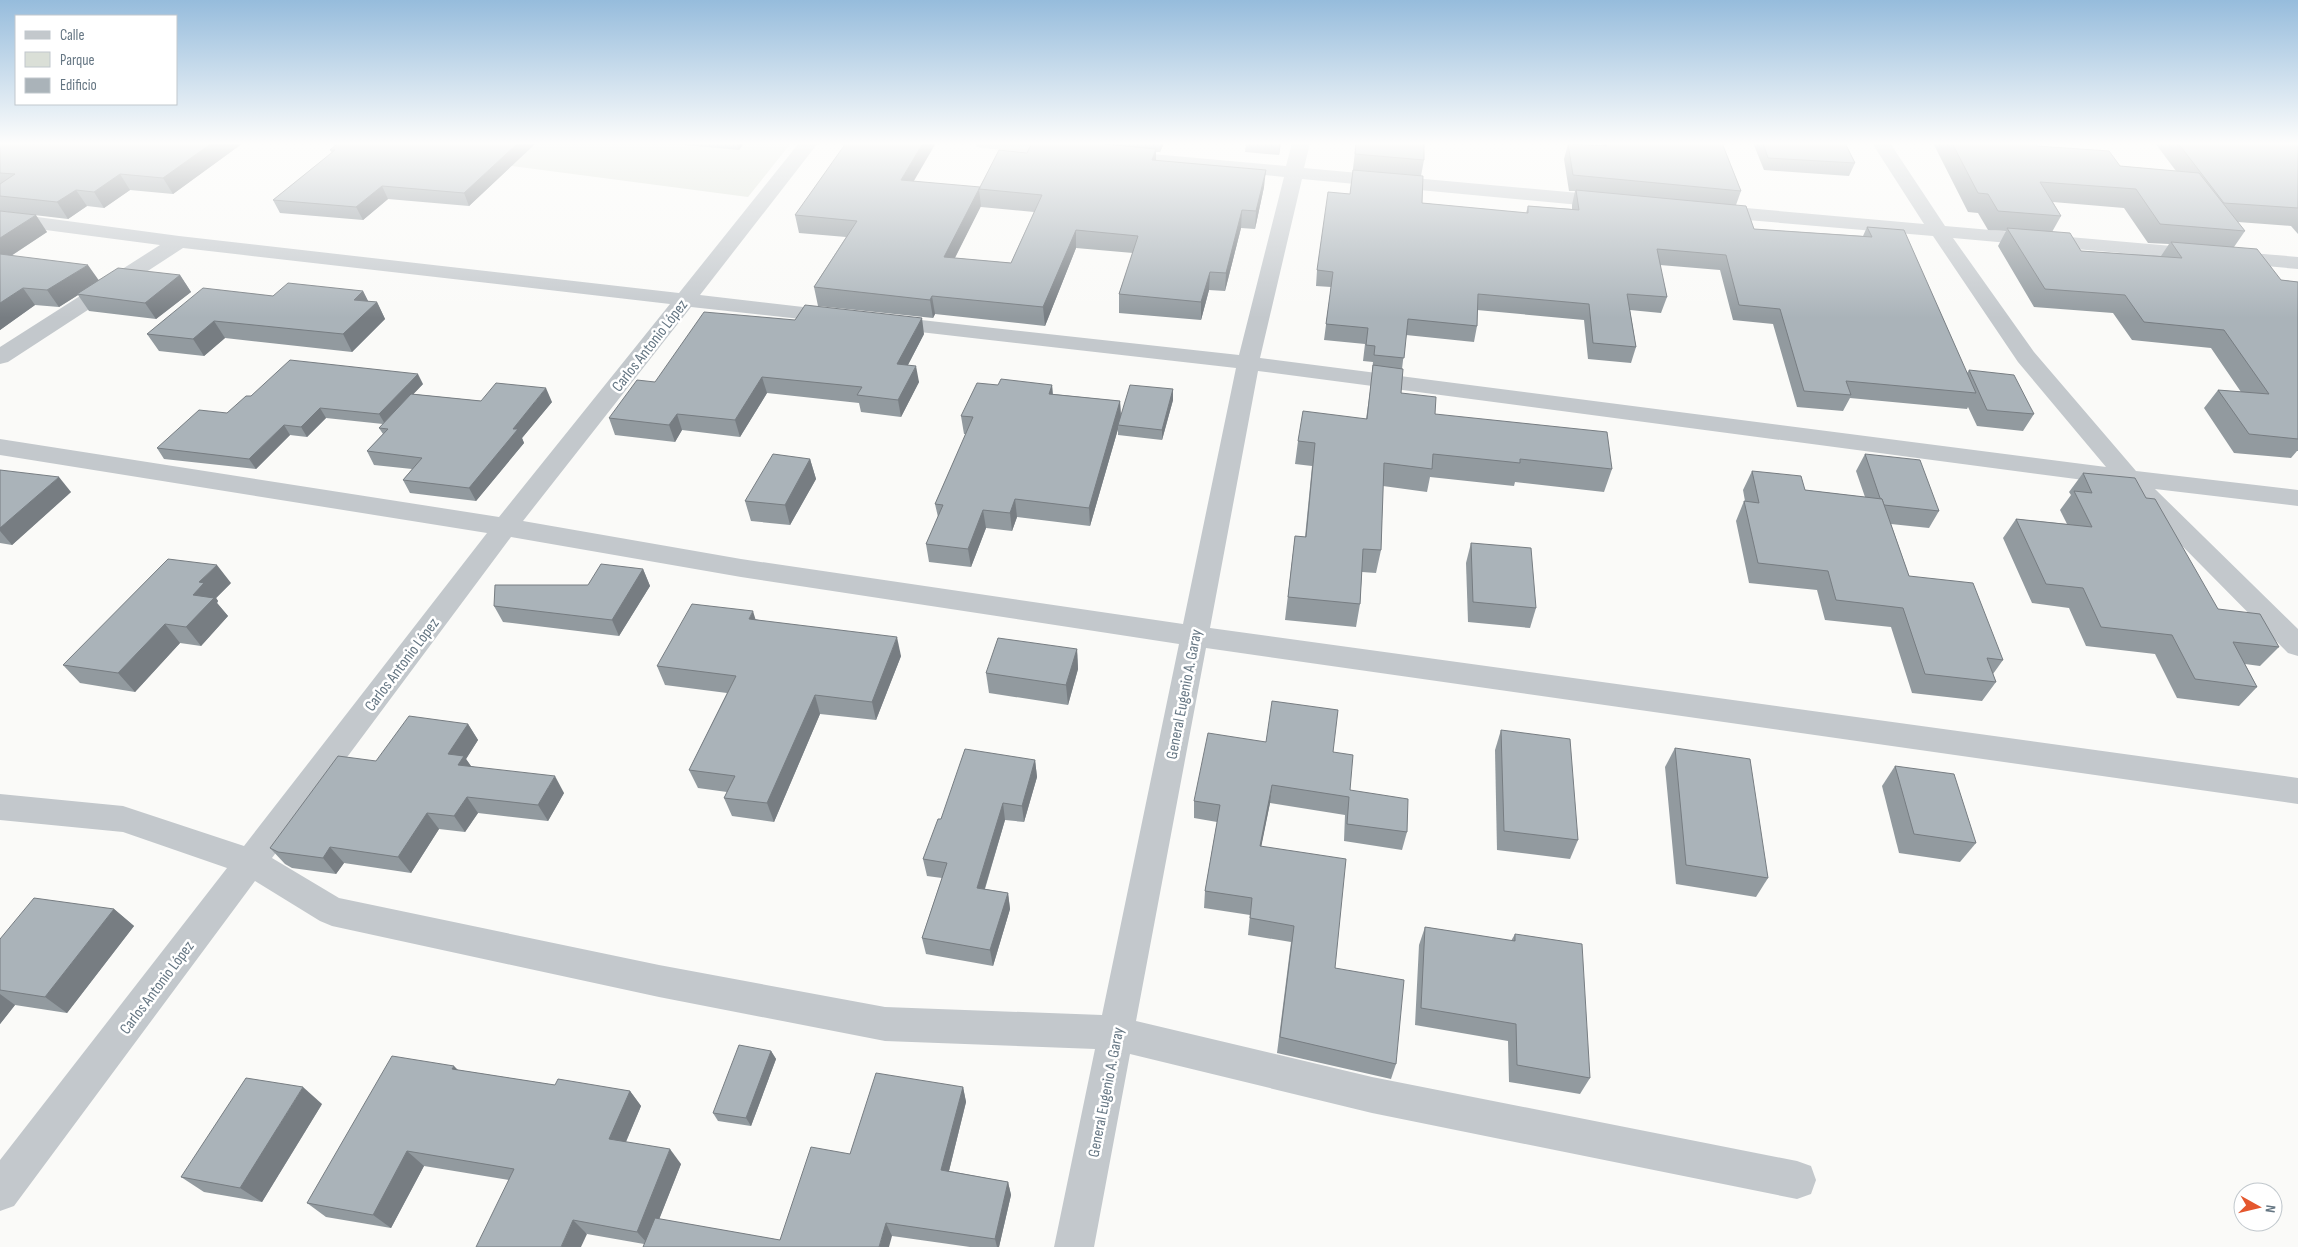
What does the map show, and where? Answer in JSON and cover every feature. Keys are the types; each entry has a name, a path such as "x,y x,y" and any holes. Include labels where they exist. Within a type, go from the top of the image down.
{"street":[{"name":"Carlos Antonio López","path":"0,1192 505,527 763,201"},
{"name":"General Eugenio A. Garay","path":"1074,1247 1248,362 1287,201"},
{"path":"1602,201 1632,204"},
{"path":"1919,201 2026,357 2129,478 2298,646"},
{"path":"1692,209 1940,233 2298,263"},
{"path":"0,218 179,242 1248,362 2129,478 2298,498"},
{"path":"0,357 179,242"},
{"path":"0,447 505,527 741,568 1194,636 2298,791"},
{"path":"0,808 123,819 250,862 332,910 659,981 885,1024 1116,1033 1372,1095 1797,1180"}],"building":[{"path":"287,201 363,201 356,207"},
{"path":"805,201 973,201 944,257 1011,263 1039,201 1258,201 1256,211 1242,210 1226,273 1210,272 1201,302 1119,294 1138,236 1076,230 1043,307 932,296 930,300 814,287 857,221 795,215"},
{"path":"1327,201 1422,201 1422,203 1528,213 1528,206 1579,210 1578,201 1695,201 1746,206 1754,229 1872,237 1867,227 1904,230 1976,393 1846,381 1851,395 1804,391 1780,309 1739,305 1726,255 1657,249 1667,297 1627,294 1636,347 1593,343 1589,304 1478,294 1477,326 1408,319 1404,358 1374,355 1375,346 1366,345 1368,328 1326,324 1333,272 1317,270"},
{"path":"1992,201 2052,201 2061,216 1998,211"},
{"path":"2144,201 2221,201 2245,231 2160,224"},
{"path":"2223,201 2298,201 2298,208 2224,203"},
{"path":"0,211 36,215 0,238"},
{"path":"2007,228 2070,233 2081,251 2182,258 2171,242 2257,249 2281,280 2298,282 2298,439 2249,434 2218,390 2269,394 2224,330 2144,322 2125,295 2045,289"},
{"path":"0,254 88,265 47,290 23,288 0,303"},
{"path":"118,268 180,275 145,303 77,294"},
{"path":"288,283 363,291 354,300 377,302 343,334 214,321 193,339 147,334 203,288 273,296"},
{"path":"805,305 922,318 897,364 916,366 898,400 857,395 862,387 762,377 735,420 677,414 669,425 609,418 637,380 655,382 704,312 795,320"},
{"path":"290,360 418,374 379,414 320,408 301,427 284,425 249,459 157,448 199,410 227,413 246,396 251,396"},
{"path":"1373,365 1403,369 1401,393 1436,397 1435,414 1607,432 1612,469 1520,459 1520,463 1433,454 1432,469 1384,463 1381,550 1363,549 1360,604 1288,597 1295,536 1306,537 1315,443 1298,441 1303,411 1367,419"},
{"path":"1969,370 2014,375 2034,414 1987,410"},
{"path":"1001,379 1052,385 1049,394 1120,401 1089,508 1015,499 1010,513 983,510 968,549 926,544 943,505 935,504 973,417 961,416 977,383 998,385"},
{"path":"496,383 546,388 513,429 518,429 469,488 403,480 422,458 367,451 388,429 379,428 411,394 481,401"},
{"path":"1130,385 1173,389 1162,430 1118,425"},
{"path":"773,454 810,459 785,505 745,501"},
{"path":"1865,454 1920,460 1939,511 1884,505"},
{"path":"0,470 59,477 0,528"},
{"path":"1752,471 1801,476 1805,490 1882,499 1909,576 1973,583 2003,660 1987,658 1996,682 1925,674 1903,608 1836,600 1828,571 1758,563 1744,501 1759,503"},
{"path":"2083,473 2135,478 2146,498 2155,499 2218,609 2260,614 2279,647 2233,642 2257,687 2195,679 2172,635 2101,627 2083,588 2046,584 2016,519 2092,527 2074,491 2092,493"},
{"path":"1471,543 1531,548 1536,608 1473,602"},
{"path":"168,559 217,565 199,582 204,583 193,595 214,598 186,627 165,624 118,673 63,665"},
{"path":"601,564 643,569 612,620 494,606 495,585 588,585"},
{"path":"692,604 753,611 749,619 897,637 872,702 815,695 767,803 724,798 735,776 689,770 736,676 657,666"},
{"path":"998,638 1077,649 1066,685 986,673"},
{"path":"1272,701 1338,710 1333,752 1353,755 1350,790 1408,799 1407,832 1347,824 1349,797 1272,785 1260,846 1346,859 1335,968 1404,980 1396,1064 1280,1037 1294,926 1250,918 1252,898 1205,891 1220,805 1194,801 1208,733 1266,742"},
{"path":"409,716 468,724 448,754 464,756 458,765 555,776 538,805 467,797 454,816 427,813 398,857 330,847 323,858 278,852 270,848 338,756 376,761"},
{"path":"1501,730 1570,739 1578,840 1504,831"},
{"path":"1675,748 1750,759 1768,878 1686,865"},
{"path":"965,749 1035,760 1022,806 1003,803 977,888 1008,893 990,950 922,938 947,863 923,859 938,819 941,819"},
{"path":"1895,766 1954,774 1976,843 1914,834"},
{"path":"34,898 114,909 45,997 0,990 0,939"},
{"path":"1425,927 1515,941 1515,934 1582,944 1590,1078 1517,1065 1516,1024 1421,1008"},
{"path":"739,1045 771,1051 746,1118 713,1113"},
{"path":"392,1056 454,1066 452,1069 555,1085 558,1079 630,1091 609,1139 670,1149 637,1232 573,1220 561,1247 476,1247 514,1169 407,1151 373,1215 307,1203"},
{"path":"876,1073 963,1087 941,1170 1008,1182 995,1239 886,1223 879,1247 643,1247 655,1218 780,1240 811,1147 850,1154"},
{"path":"246,1078 303,1087 240,1188 181,1177"}]}
